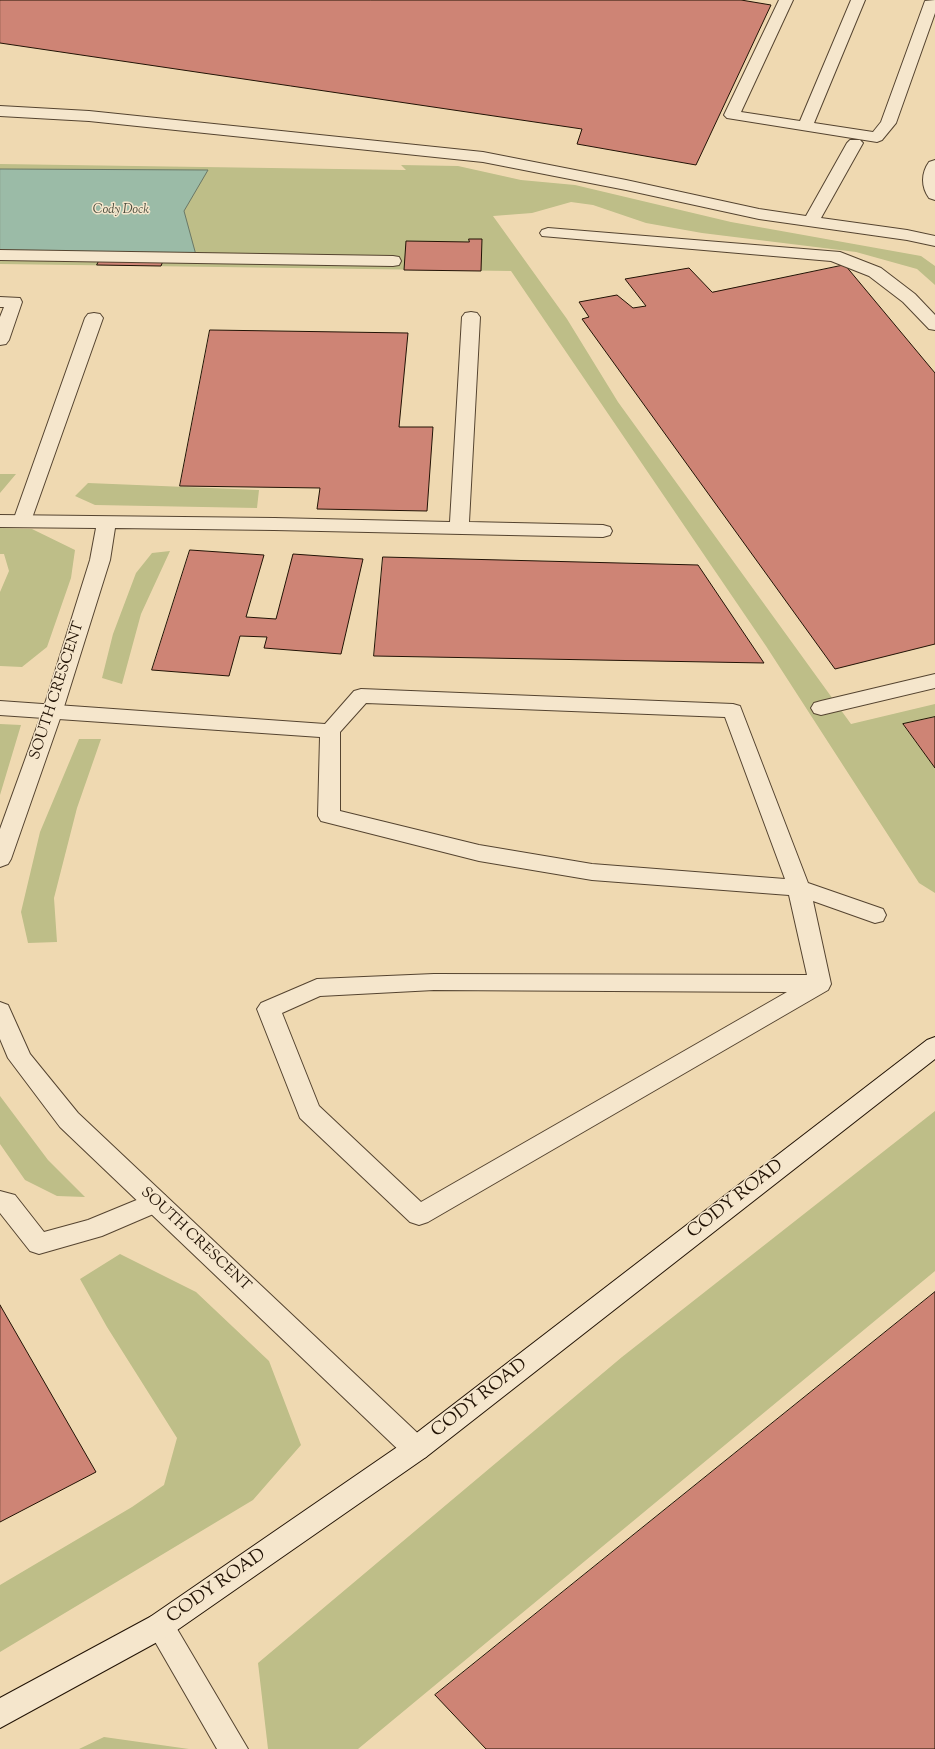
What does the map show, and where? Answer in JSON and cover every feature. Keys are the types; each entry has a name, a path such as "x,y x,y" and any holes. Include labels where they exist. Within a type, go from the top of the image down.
{"street":[{"path":"786,0 732,115 877,137 888,123 933,1"},
{"path":"805,126 858,0"},
{"path":"0,112 89,116 483,157 626,184 759,214 907,235 935,241"},
{"path":"811,221 855,144"},
{"path":"935,165 930,180 935,195"},
{"path":"548,233 834,256 875,272 909,298 935,325"},
{"path":"0,255 393,261"},
{"path":"0,302 14,302 0,340"},
{"path":"459,528 471,317"},
{"path":"22,521 94,318"},
{"path":"0,521 274,524 603,531"},
{"name":"SOUTH CRESCENT","path":"0,859 53,710 100,560 107,522"},
{"path":"821,708 935,681"},
{"path":"820,984 800,888 733,711 361,696 330,731 329,816 479,854 592,872 800,888 875,915"},
{"path":"0,708 53,710 330,731"},
{"path":"434,982 820,984 419,1215 309,1111 269,1009 317,988 434,982"},
{"name":"SOUTH CRESCENT","path":"0,1011 20,1058 69,1120 416,1449"},
{"name":"CODY ROAD","path":"0,1714 160,1626 416,1449 935,1046"},
{"path":"0,1201 6,1202 39,1244 93,1229 156,1202"},
{"path":"160,1626 234,1749"}],"green space":[{"path":"0,164 406,170 401,165 458,166 521,180 575,185 731,222 921,256 935,266 935,285 917,269 856,252 702,233 646,223 593,205 571,202 532,213 493,216 567,319 618,402 851,724 935,704 935,717 903,725 935,768 935,893 919,883 766,646 511,271 0,264"},
{"path":"0,474 16,474 0,493"},
{"path":"88,483 259,490 257,508 95,505 75,496"},
{"path":"0,528 32,529 75,550 71,578 47,647 22,667 0,666 0,592 9,571 4,554 0,554"},
{"path":"170,551 141,614 122,684 102,678 113,634 136,573 152,553"},
{"path":"0,724 21,725 0,795"},
{"path":"79,739 101,739 77,808 54,898 57,942 28,943 21,912 40,832"},
{"path":"0,1096 48,1160 85,1197 57,1196 25,1180 0,1144"},
{"path":"935,1111 935,1271 358,1749 268,1749 258,1663 622,1357"},
{"path":"120,1254 196,1292 269,1361 301,1445 253,1500 0,1652 0,1585 132,1507 164,1485 177,1438 107,1327 80,1279"},
{"path":"104,1737 189,1749 79,1749"}],"water":[{"name":"Cody Dock","path":"0,169 208,170 184,211 196,255 0,251"}],"building":[{"path":"0,0 741,0 771,5 696,165 577,144 582,129 0,43"},
{"path":"469,239 482,239 481,271 404,270 406,241 469,242"},
{"path":"100,259 163,261 161,266 97,265"},
{"path":"845,265 935,373 935,644 835,669 582,319 589,317 579,302 617,295 633,308 646,306 625,279 689,268 712,292"},
{"path":"210,330 408,333 399,427 433,427 427,511 317,509 320,488 180,486"},
{"path":"190,550 264,555 246,617 276,619 293,554 363,559 341,654 264,648 267,637 240,636 229,676 152,670"},
{"path":"383,557 698,565 764,663 374,656"},
{"path":"935,717 935,768 903,724"},
{"path":"935,1292 935,1749 486,1749 435,1695"},
{"path":"0,1305 96,1472 0,1522"}]}
